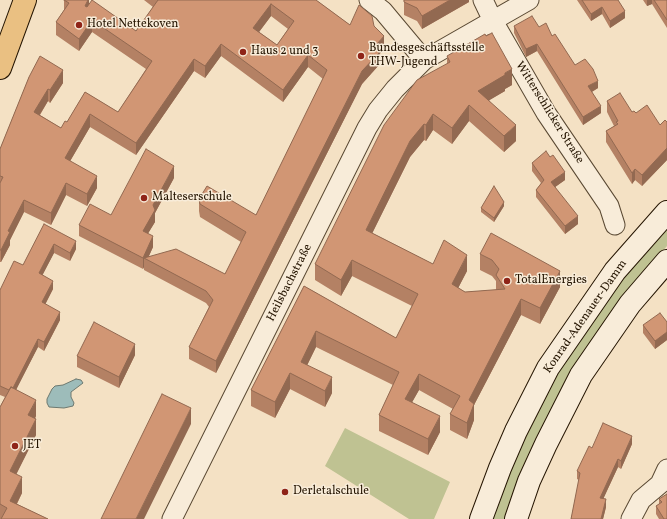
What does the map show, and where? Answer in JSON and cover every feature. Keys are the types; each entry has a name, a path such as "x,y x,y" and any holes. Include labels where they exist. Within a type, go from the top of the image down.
{"main road":[{"path":"0,68 25,0"},
{"name":"Konrad-Adenauer-Damm","path":"481,519 516,431 548,368 615,271 667,212"},
{"path":"516,519 546,444 581,375 630,304 667,261"}],"street":[{"path":"369,0 383,11 424,60"},
{"name":"Witterschlicker Straße","path":"483,0 493,21 546,113 609,206 615,224"},
{"name":"Heilsbachstraße","path":"172,519 367,128 378,110 395,89 424,60 529,0"},
{"path":"631,519 641,500 660,484 667,469"}],"green space":[{"path":"667,227 667,246 642,275 506,519 492,519 523,438 557,373 619,281"},
{"path":"345,428 450,482 434,519 409,519 325,466"}],"water":[{"path":"76,379 81,380 83,383 71,392 71,397 74,403 73,406 64,408 49,407 47,399 52,389 55,386 63,385"}],"building":[{"path":"64,0 88,0 85,6 87,7 92,0 136,31 158,0 316,0 350,25 359,5 372,16 374,26 384,36 377,44 379,53 362,71 216,361 189,347 213,300 206,291 144,258 176,249 225,274 246,232 200,204 199,199 207,186 256,215 327,70 308,55 283,90 221,44 205,66 194,59 136,143 90,114 65,158 97,176 87,194 66,183 51,213 24,200 8,231 10,232 0,250 0,183 3,177 0,176 0,149 29,77 40,56 63,70 50,90 48,89 34,112 61,128 65,121 67,122 85,92 118,112 152,61 92,20 79,39 56,22 69,3","holes":["271,4 294,21 277,45 253,28"]},
{"path":"404,0 450,0 422,16 417,8 404,2"},
{"path":"582,0 618,0 625,11 610,21 602,7 591,14"},
{"path":"654,0 667,0 667,20"},
{"path":"532,16 539,27 546,23 552,36 555,34 575,65 585,59 593,69 598,81 588,86 601,106 583,117 537,44 526,49 514,26"},
{"path":"492,33 512,69 505,73 505,75 478,91 516,125 504,136 469,105 452,128 433,114 426,125 424,124 410,141 366,230 433,264 444,240 467,255 452,284 465,292 505,289 496,275 499,269 492,260 480,254 491,233 560,271 540,308 521,299 469,400 474,404 467,423 450,414 460,396 419,374 405,399 440,416 428,439 379,415 399,372 316,331 301,362 332,377 325,391 290,373 275,402 251,390 304,286 396,338 418,294 352,260 341,280 315,264 384,125 417,80 450,62 447,56 485,34 486,36"},
{"path":"620,93 632,112 634,111 636,113 647,105 660,125 665,120 667,122 667,148 642,175 635,169 632,173 606,131 618,124 616,122 618,121 607,101"},
{"name":"Malteserschule","path":"146,149 174,166 153,205 155,210 143,231 153,236 143,258 79,225 90,204 111,215"},
{"path":"546,151 550,157 553,155 565,172 551,182 578,216 565,226 536,190 544,180 532,163"},
{"path":"494,186 504,202 494,218 481,208"},
{"path":"44,224 76,241 70,253 54,244 39,273 53,281 42,302 60,312 44,342 38,339 13,388 11,387 9,390 0,386 0,290 14,261 23,265"},
{"path":"660,313 667,322 667,332 655,341 643,325"},
{"path":"94,322 135,344 119,377 77,356"},
{"path":"11,387 36,400 28,415 36,419 10,471 22,477 10,501 48,519 1,519 7,508 0,504 0,407"},
{"path":"162,394 191,408 136,519 101,519"},
{"path":"603,423 632,436 621,461 618,459 600,498 606,499 601,519 571,519 580,473 577,471 589,446 592,448"},
{"path":"667,494 667,519 664,519 656,506 662,502 659,499"}],"place":[{"name":"Hotel Nettekoven","path":"79,25"},
{"name":"Haus 2 und 3","path":"243,52"},
{"name":"Bundesgeschäftsstelle THW-Jugend","path":"361,56"},
{"name":"Malteserschule","path":"144,198"},
{"name":"TotalEnergies","path":"507,281"},
{"name":"JET","path":"15,446"},
{"name":"Derletalschule","path":"285,492"}]}
